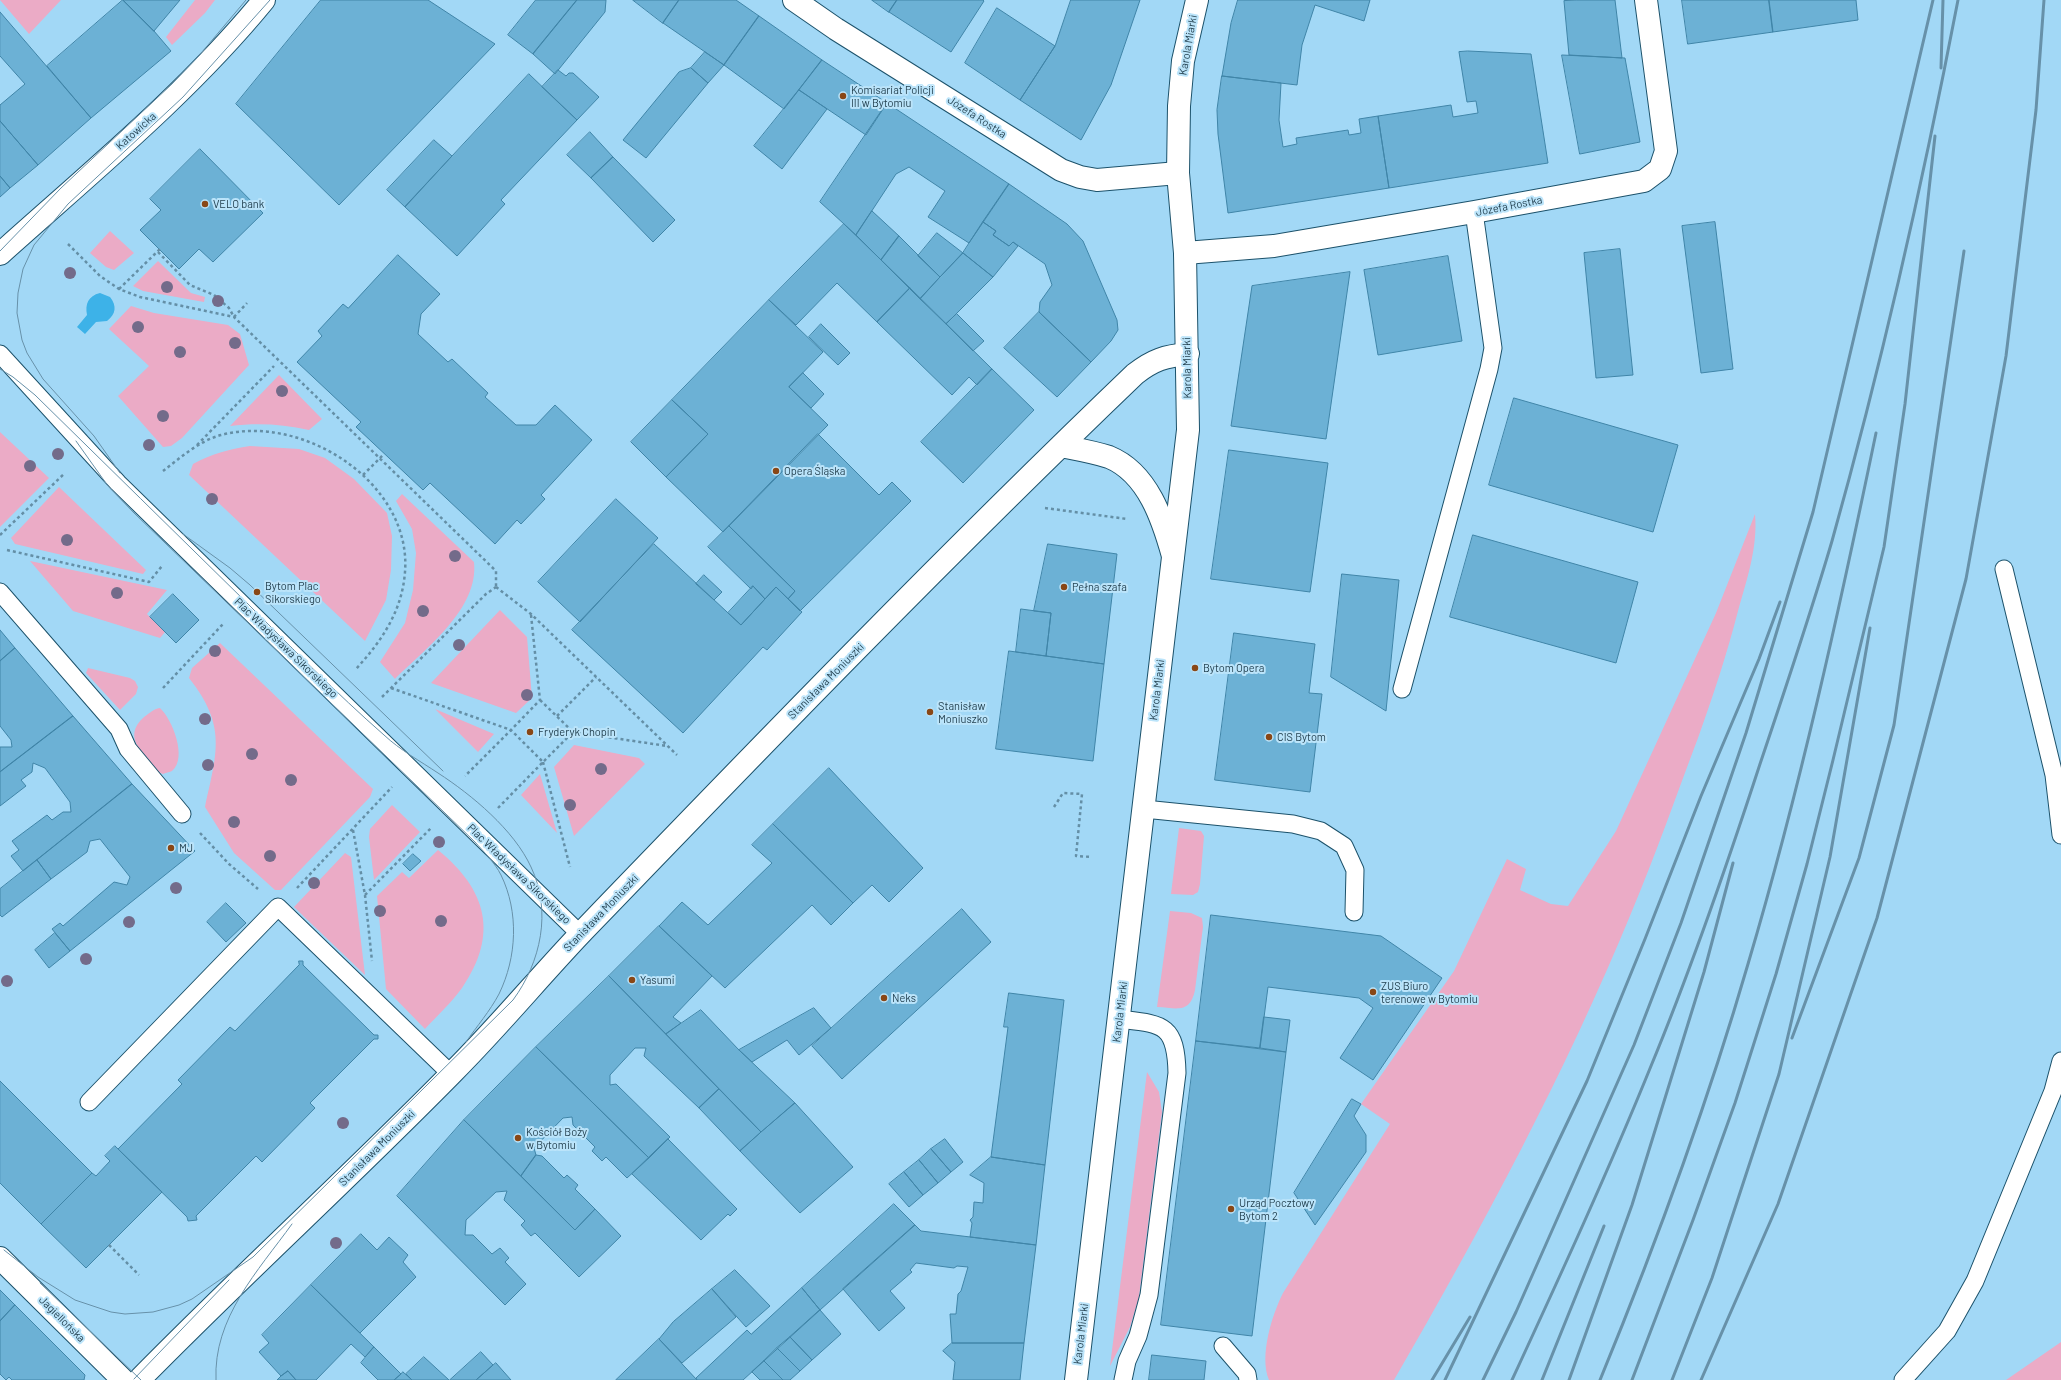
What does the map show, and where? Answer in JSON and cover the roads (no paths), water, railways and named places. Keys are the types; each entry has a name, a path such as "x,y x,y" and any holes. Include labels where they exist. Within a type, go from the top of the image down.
{"street":[{"name":"Katowicka","path":"0,254 178,93 242,28 264,0"},
{"name":"Józefa Rostka","path":"794,0 836,29 1060,170 1080,177 1097,180 1178,173"},
{"name":"Karola Miarki","path":"1076,1380 1188,430 1188,354 1185,253 1178,173 1179,106 1183,62 1196,0"},
{"name":"Józefa Rostka","path":"1185,253 1274,246 1644,181 1660,169 1666,151 1646,0"},
{"name":"Stanisława Moniuszki","path":"139,1380 451,1074 524,998 580,934 803,704 1061,446 1146,365 1166,356 1188,354"},
{"path":"1061,446 1108,457 1123,465 1144,487 1164,522 1173,558"},
{"name":"Jagiellońska","path":"0,1258 123,1380"}],"lane":[{"path":"1402,689 1487,377 1493,348 1474,212"},
{"name":"Plac Władysława Sikorskiego","path":"0,354 124,488 580,934"},
{"path":"2004,569 2054,775 2061,835"},
{"path":"0,592 119,729 128,749 182,814"},
{"path":"1144,809 1293,824 1321,831 1344,846 1355,870 1354,912"},
{"path":"89,1102 278,906 451,1074"},
{"path":"1119,1019 1158,1024 1165,1029 1173,1042 1177,1067 1149,1295 1138,1336 1127,1361 1123,1380"},
{"path":"1903,1380 1948,1331 1976,1282 2053,1091 2061,1062"},
{"path":"1223,1346 1246,1374 1248,1380"}],"water":[{"path":"100,293 110,297 114,304 114,313 107,321 96,322 85,334 77,327 87,315 86,307 90,298"}],"tram line":[{"path":"0,251 61,188 172,84 197,58 246,0"},
{"path":"120,473 94,436 43,379 27,353 22,340 17,313 18,293 23,269 34,245 68,204 183,97 270,0"},
{"path":"0,369 13,377 35,395 314,670 366,719 397,746 451,782 491,814 524,853 531,867 541,901 542,918 537,953 523,985 513,1000 253,1257 192,1299 179,1305 153,1312 125,1314 111,1312 75,1300 38,1277 4,1250"},
{"path":"76,441 108,486 134,513 475,842 499,871 507,889 511,904 514,934 512,950 505,980 499,994 466,1042"},
{"path":"183,534 230,568 250,585 443,771"},
{"path":"216,1380 217,1357 222,1336 230,1316 240,1296 252,1278 292,1224"},
{"path":"134,1379 229,1280"},
{"path":"40,1283 141,1380"}],"railway":[{"path":"1483,1380 1516,1312 1634,1045 1681,923 1746,733 1813,512 1933,0"},
{"path":"1941,68 1943,0"},
{"path":"1512,1380 1601,1185 1666,1029 1722,878 1806,625 1832,541 1885,340 1931,136 1958,0"},
{"path":"1701,1380 1778,1204 1877,918 1966,579 2006,356 2036,110 2044,0"},
{"path":"1632,1380 1693,1220 1735,1103 1776,974 1807,864 1833,760 1884,547 1905,404 1935,136"},
{"path":"1792,1038 1859,858 1894,725 1964,251"},
{"path":"1600,1380 1680,1174 1748,964 1785,832 1818,700 1876,433"},
{"path":"1445,1380 1587,1081 1701,796 1759,659 1780,602"},
{"path":"1672,1380 1712,1278 1779,1074 1830,857 1870,628"},
{"path":"1569,1380 1632,1205 1704,972 1733,863"},
{"path":"1542,1380 1604,1226"},
{"path":"1432,1380 1470,1317"}],"place":[{"name":"Komisariat Policji III w Bytomiu","path":"843,96"},
{"name":"VELO bank","path":"205,204"},
{"name":"Opera Śląska","path":"776,471"},
{"name":"Pełna szafa","path":"1064,587"},
{"name":"Bytom Plac Sikorskiego","path":"257,592"},
{"name":"Bytom Opera","path":"1195,668"},
{"name":"Stanisław Moniuszko","path":"930,712"},
{"name":"Fryderyk Chopin","path":"530,732"},
{"name":"CIS Bytom","path":"1269,737"},
{"name":"MJ","path":"171,848"},
{"name":"Yasumi","path":"632,980"},
{"name":"ZUS Biuro terenowe w Bytomiu","path":"1373,992"},
{"name":"Neks","path":"884,998"},
{"name":"Kościół Boży w Bytomiu","path":"518,1138"},
{"name":"Urząd Pocztowy Bytom 2","path":"1231,1209"}]}
